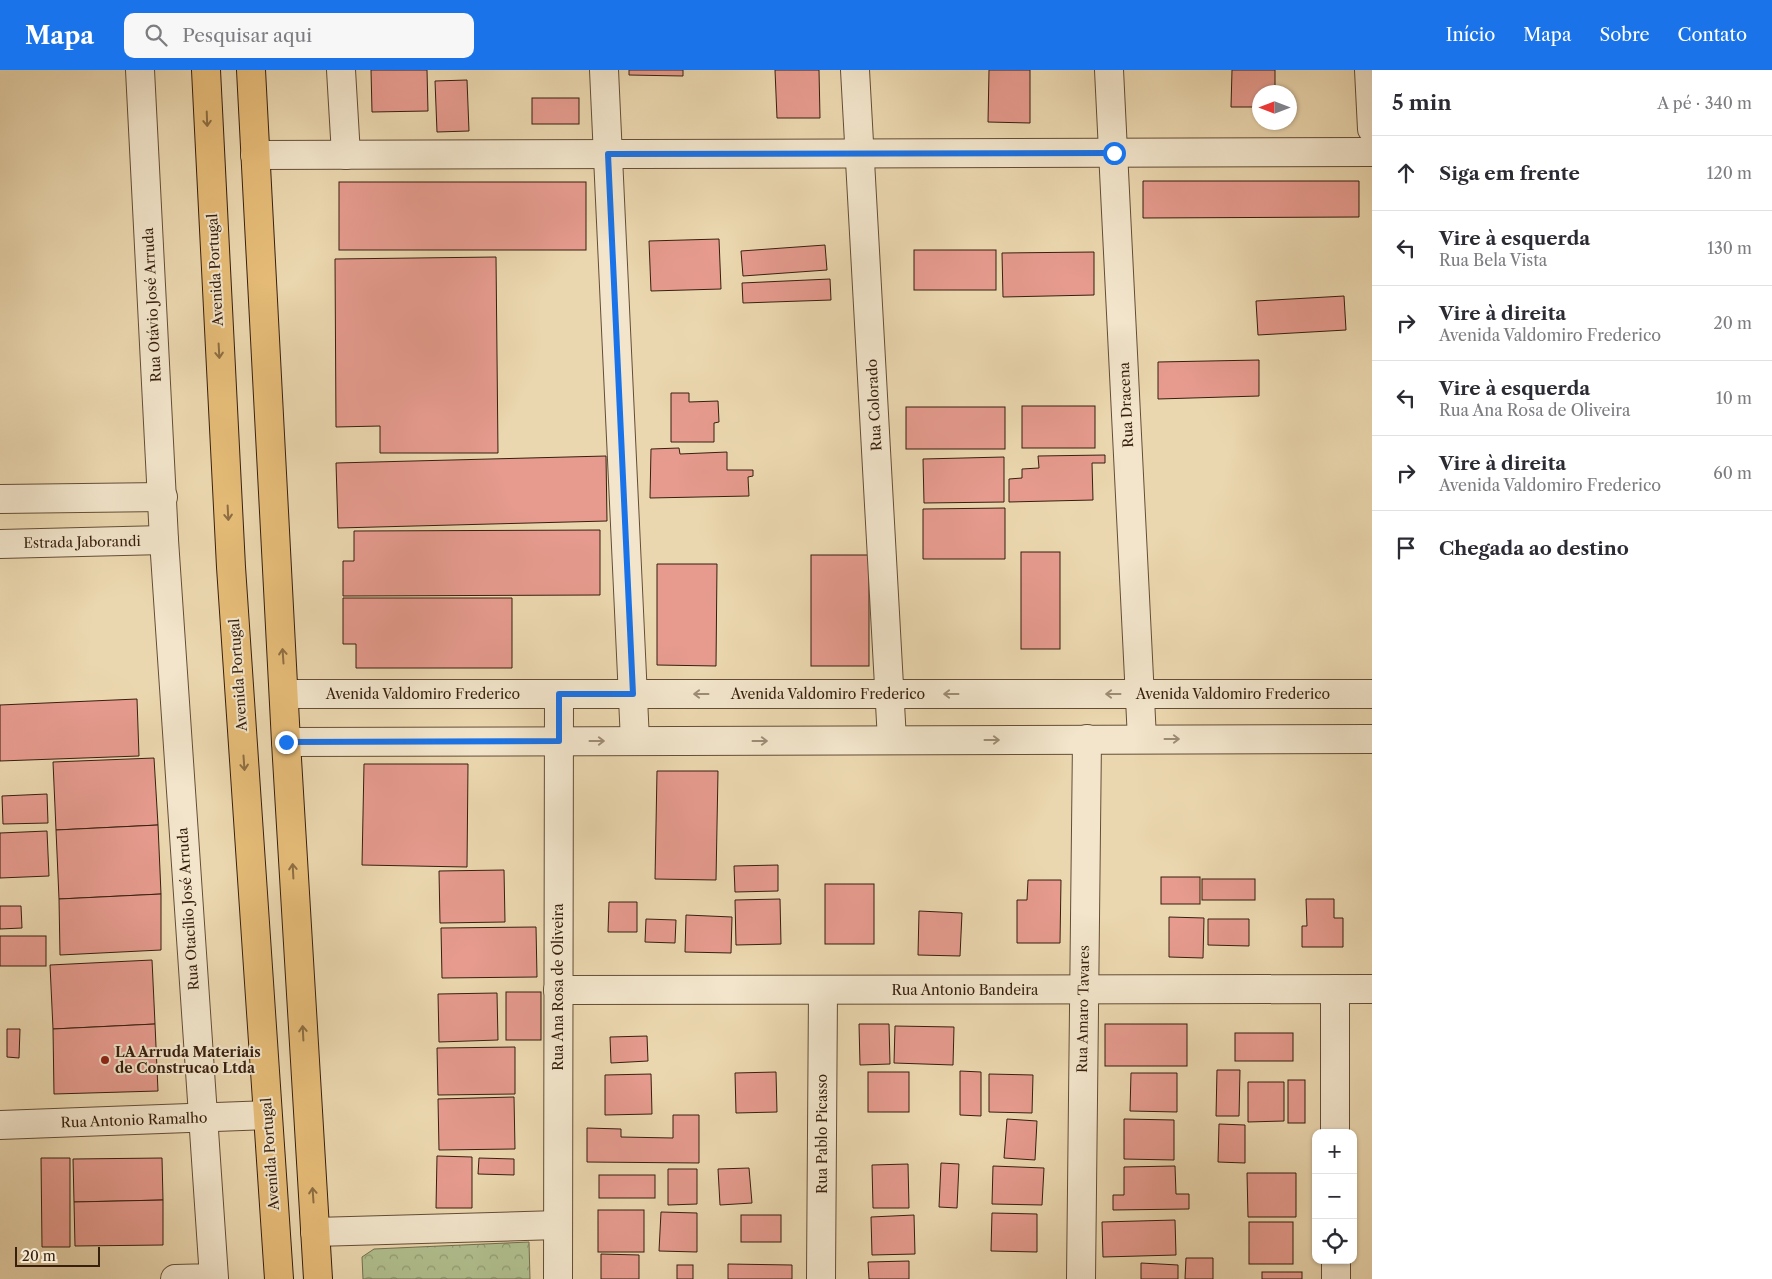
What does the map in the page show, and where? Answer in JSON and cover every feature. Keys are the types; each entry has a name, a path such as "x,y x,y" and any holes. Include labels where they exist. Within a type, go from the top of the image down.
{"main road":[{"name":"Avenida Portugal","path":"206,70 231,567 279,1279"},
{"path":"251,70 286,742 318,1279"}],"street":[{"name":"Rua Otávio José Arruda","path":"140,70 164,540"},
{"path":"341,70 346,155"},
{"path":"604,70 635,741"},
{"name":"Rua Colorado","path":"855,70 892,740"},
{"name":"Rua Dracena","path":"1109,70 1142,739"},
{"path":"1369,70 1372,129"},
{"path":"255,155 1372,152"},
{"path":"0,499 163,497"},
{"name":"Estrada Jaborandi","path":"0,544 164,540"},
{"name":"Rua Otacílio José Arruda","path":"164,540 214,1278 174,1279"},
{"name":"Avenida Valdomiro Frederico","path":"285,694 1372,694"},
{"name":"Rua Ana Rosa de Oliveira","path":"558,1279 559,694"},
{"path":"286,742 1372,738"},
{"name":"Rua Amaro Tavares","path":"1081,1279 1087,739"},
{"path":"1335,989 1335,1129"},
{"name":"Rua Antonio Bandeira","path":"558,990 1372,989"},
{"name":"Rua Pablo Picasso","path":"821,1279 823,990"},
{"name":"Rua Antonio Ramalho","path":"0,1125 267,1115"},
{"path":"315,1232 558,1225"},
{"path":"1336,1264 1336,1279"}],"green space":[{"path":"529,1242 530,1279 363,1279 362,1257 374,1249"}],"building":[{"path":"371,70 427,70 428,111 372,112"},
{"path":"629,70 683,70 683,76 629,75"},
{"path":"775,70 819,70 820,118 777,118"},
{"path":"989,70 1030,70 1030,123 988,122"},
{"path":"1232,70 1275,70 1275,85 1252,85 1252,107 1231,107"},
{"path":"467,80 469,131 437,132 435,81"},
{"path":"532,98 579,98 579,124 532,124"},
{"path":"1143,181 1359,181 1359,217 1143,218"},
{"path":"339,182 586,182 586,250 339,250"},
{"path":"719,239 721,289 651,291 649,241"},
{"path":"825,245 827,270 743,276 741,251"},
{"path":"914,250 996,250 996,290 914,290"},
{"path":"1094,252 1094,295 1003,297 1002,253"},
{"path":"496,257 498,453 380,453 380,426 336,427 335,259"},
{"path":"830,279 831,300 743,303 742,283"},
{"path":"1344,296 1346,330 1258,335 1256,301"},
{"path":"1259,360 1259,396 1158,399 1158,362"},
{"path":"671,393 689,393 689,402 718,401 719,422 714,423 714,442 671,442"},
{"path":"1022,406 1095,406 1095,448 1022,448"},
{"path":"906,407 1005,407 1005,449 906,449"},
{"path":"679,448 680,454 727,452 727,470 753,470 753,476 748,477 749,496 650,498 651,449"},
{"path":"1105,455 1105,463 1092,463 1093,500 1009,502 1009,479 1022,478 1022,469 1039,468 1038,456"},
{"path":"606,456 607,521 338,528 336,463"},
{"path":"1004,457 1004,502 924,503 923,459"},
{"path":"1005,508 1005,559 923,559 923,509"},
{"path":"600,530 600,595 343,596 343,561 354,561 354,531"},
{"path":"1021,552 1060,552 1060,649 1021,649"},
{"path":"811,555 869,555 869,666 811,666"},
{"path":"657,564 717,564 716,666 657,665"},
{"path":"343,598 512,598 512,668 356,668 356,644 343,644"},
{"path":"137,699 139,756 0,761 0,705"},
{"path":"154,758 158,825 56,830 53,762"},
{"path":"364,764 468,764 467,867 362,865"},
{"path":"657,771 718,771 716,880 655,879"},
{"path":"47,794 48,823 3,824 2,796"},
{"path":"158,825 161,894 59,899 56,830"},
{"path":"47,831 49,876 0,878 0,833"},
{"path":"778,865 778,891 735,892 734,866"},
{"path":"504,870 505,922 440,923 439,871"},
{"path":"1161,877 1200,877 1200,904 1161,904"},
{"path":"1202,879 1255,879 1255,900 1202,900"},
{"path":"1028,880 1061,880 1060,943 1017,943 1017,900 1027,900"},
{"path":"825,884 874,884 874,944 825,944"},
{"path":"161,894 161,950 60,955 59,899"},
{"path":"780,899 781,944 736,945 735,900"},
{"path":"1306,899 1334,899 1334,918 1343,918 1343,947 1302,947 1302,926 1307,926"},
{"path":"609,902 637,902 637,932 608,932"},
{"path":"0,906 21,906 22,928 0,929"},
{"path":"919,911 962,913 960,956 918,955"},
{"path":"686,915 732,917 731,953 685,952"},
{"path":"1169,917 1204,918 1203,958 1169,957"},
{"path":"646,919 676,920 675,943 645,942"},
{"path":"1208,919 1249,919 1249,946 1208,945"},
{"path":"536,927 537,977 442,978 441,928"},
{"path":"0,936 46,936 46,966 0,966"},
{"path":"152,960 155,1024 53,1029 50,965"},
{"path":"506,992 541,992 541,1040 506,1040"},
{"path":"497,993 498,1040 439,1042 438,994"},
{"name":"LA Arruda Materiais de Construcao Ltda","path":"155,1024 158,1091 54,1094 53,1029"},
{"path":"859,1024 889,1024 890,1064 860,1065"},
{"path":"1105,1024 1187,1024 1187,1066 1105,1066"},
{"path":"895,1026 954,1027 953,1065 894,1063"},
{"path":"7,1029 20,1029 19,1058 7,1057"},
{"path":"1235,1033 1293,1033 1293,1061 1235,1061"},
{"path":"647,1036 648,1061 611,1063 610,1037"},
{"path":"515,1047 515,1094 438,1095 437,1048"},
{"path":"1217,1070 1240,1070 1239,1116 1216,1116"},
{"path":"960,1071 981,1072 981,1116 960,1115"},
{"path":"776,1072 777,1112 736,1113 735,1073"},
{"path":"868,1072 909,1072 909,1112 868,1112"},
{"path":"1131,1073 1177,1073 1177,1112 1130,1111"},
{"path":"651,1074 652,1114 605,1115 605,1075"},
{"path":"989,1074 1033,1075 1032,1113 989,1112"},
{"path":"1288,1080 1305,1080 1305,1123 1288,1123"},
{"path":"1248,1082 1284,1082 1284,1121 1248,1122"},
{"path":"514,1097 515,1149 439,1150 438,1099"},
{"path":"673,1115 699,1115 699,1163 587,1162 587,1128 621,1129 621,1137 673,1138"},
{"path":"1007,1119 1037,1121 1035,1160 1004,1158"},
{"path":"1124,1119 1174,1120 1174,1160 1124,1159"},
{"path":"1219,1124 1245,1125 1245,1163 1218,1162"},
{"path":"437,1156 472,1157 472,1208 436,1208"},
{"path":"41,1158 70,1158 70,1247 42,1247"},
{"path":"162,1158 163,1200 74,1202 73,1159"},
{"path":"479,1158 514,1159 514,1175 478,1174"},
{"path":"941,1163 959,1164 957,1208 939,1207"},
{"path":"908,1164 909,1208 873,1208 872,1165"},
{"path":"993,1166 1044,1168 1042,1205 992,1204"},
{"path":"1175,1166 1176,1194 1189,1194 1189,1209 1113,1210 1113,1195 1124,1195 1124,1167"},
{"path":"749,1168 752,1203 720,1205 718,1169"},
{"path":"668,1169 697,1169 697,1204 668,1205"},
{"path":"1247,1173 1296,1173 1296,1217 1248,1217"},
{"path":"599,1175 655,1175 655,1198 599,1198"},
{"path":"163,1200 163,1245 75,1246 74,1202"},
{"path":"598,1210 644,1210 644,1252 598,1252"},
{"path":"661,1212 697,1213 697,1252 659,1251"},
{"path":"992,1213 1037,1214 1037,1252 991,1251"},
{"path":"741,1215 781,1215 781,1242 741,1242"},
{"path":"914,1215 915,1254 872,1255 871,1217"},
{"path":"1175,1220 1176,1255 1103,1257 1102,1222"},
{"path":"1249,1222 1293,1222 1293,1264 1249,1264"},
{"path":"601,1254 639,1255 639,1279 601,1279"},
{"path":"1186,1258 1213,1258 1213,1279 1185,1279"},
{"path":"909,1261 909,1279 869,1279 868,1262"},
{"path":"1141,1263 1178,1265 1178,1279 1141,1279"},
{"path":"728,1264 792,1265 792,1279 728,1279"},
{"path":"677,1265 693,1265 693,1279 677,1279"},
{"path":"1262,1272 1302,1272 1302,1279 1262,1279"}],"place":[{"name":"LA Arruda Materiais de Construcao Ltda","path":"105,1060"}],"route":[{"path":"286,742 559,741 559,694 633,694 608,154 1114,153"}]}
